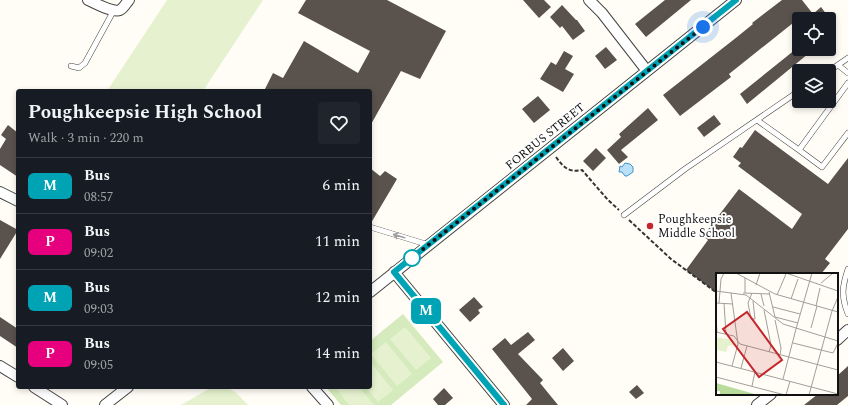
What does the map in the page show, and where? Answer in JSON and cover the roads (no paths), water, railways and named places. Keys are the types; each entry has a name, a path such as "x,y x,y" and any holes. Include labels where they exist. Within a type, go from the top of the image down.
{"street":[{"path":"88,0 110,9 122,9 129,0"},
{"path":"588,0 602,12 647,71"},
{"name":"FORBUS STREET","path":"372,290 736,0"},
{"path":"0,192 16,200"},
{"path":"394,272 504,405"},
{"path":"838,339 848,330"},
{"path":"0,366 16,376"},
{"path":"37,389 62,405"},
{"path":"105,405 125,389"},
{"path":"314,389 328,405"},
{"path":"762,404 770,395"}],"lane":[{"path":"71,66 79,68 85,63 110,9"},
{"path":"848,58 838,65 848,73"},
{"path":"799,150 848,83"},
{"path":"624,215 685,169 792,96"},
{"path":"758,120 822,167 848,134"},
{"path":"372,228 429,245"},
{"path":"848,269 843,283 843,302 848,314"}],"water":[{"path":"625,163 630,164 633,167 633,172 627,176 625,176 622,172 619,172 620,166 622,167"}],"place":[{"name":"Poughkeepsie Middle School","path":"650,226"}]}
